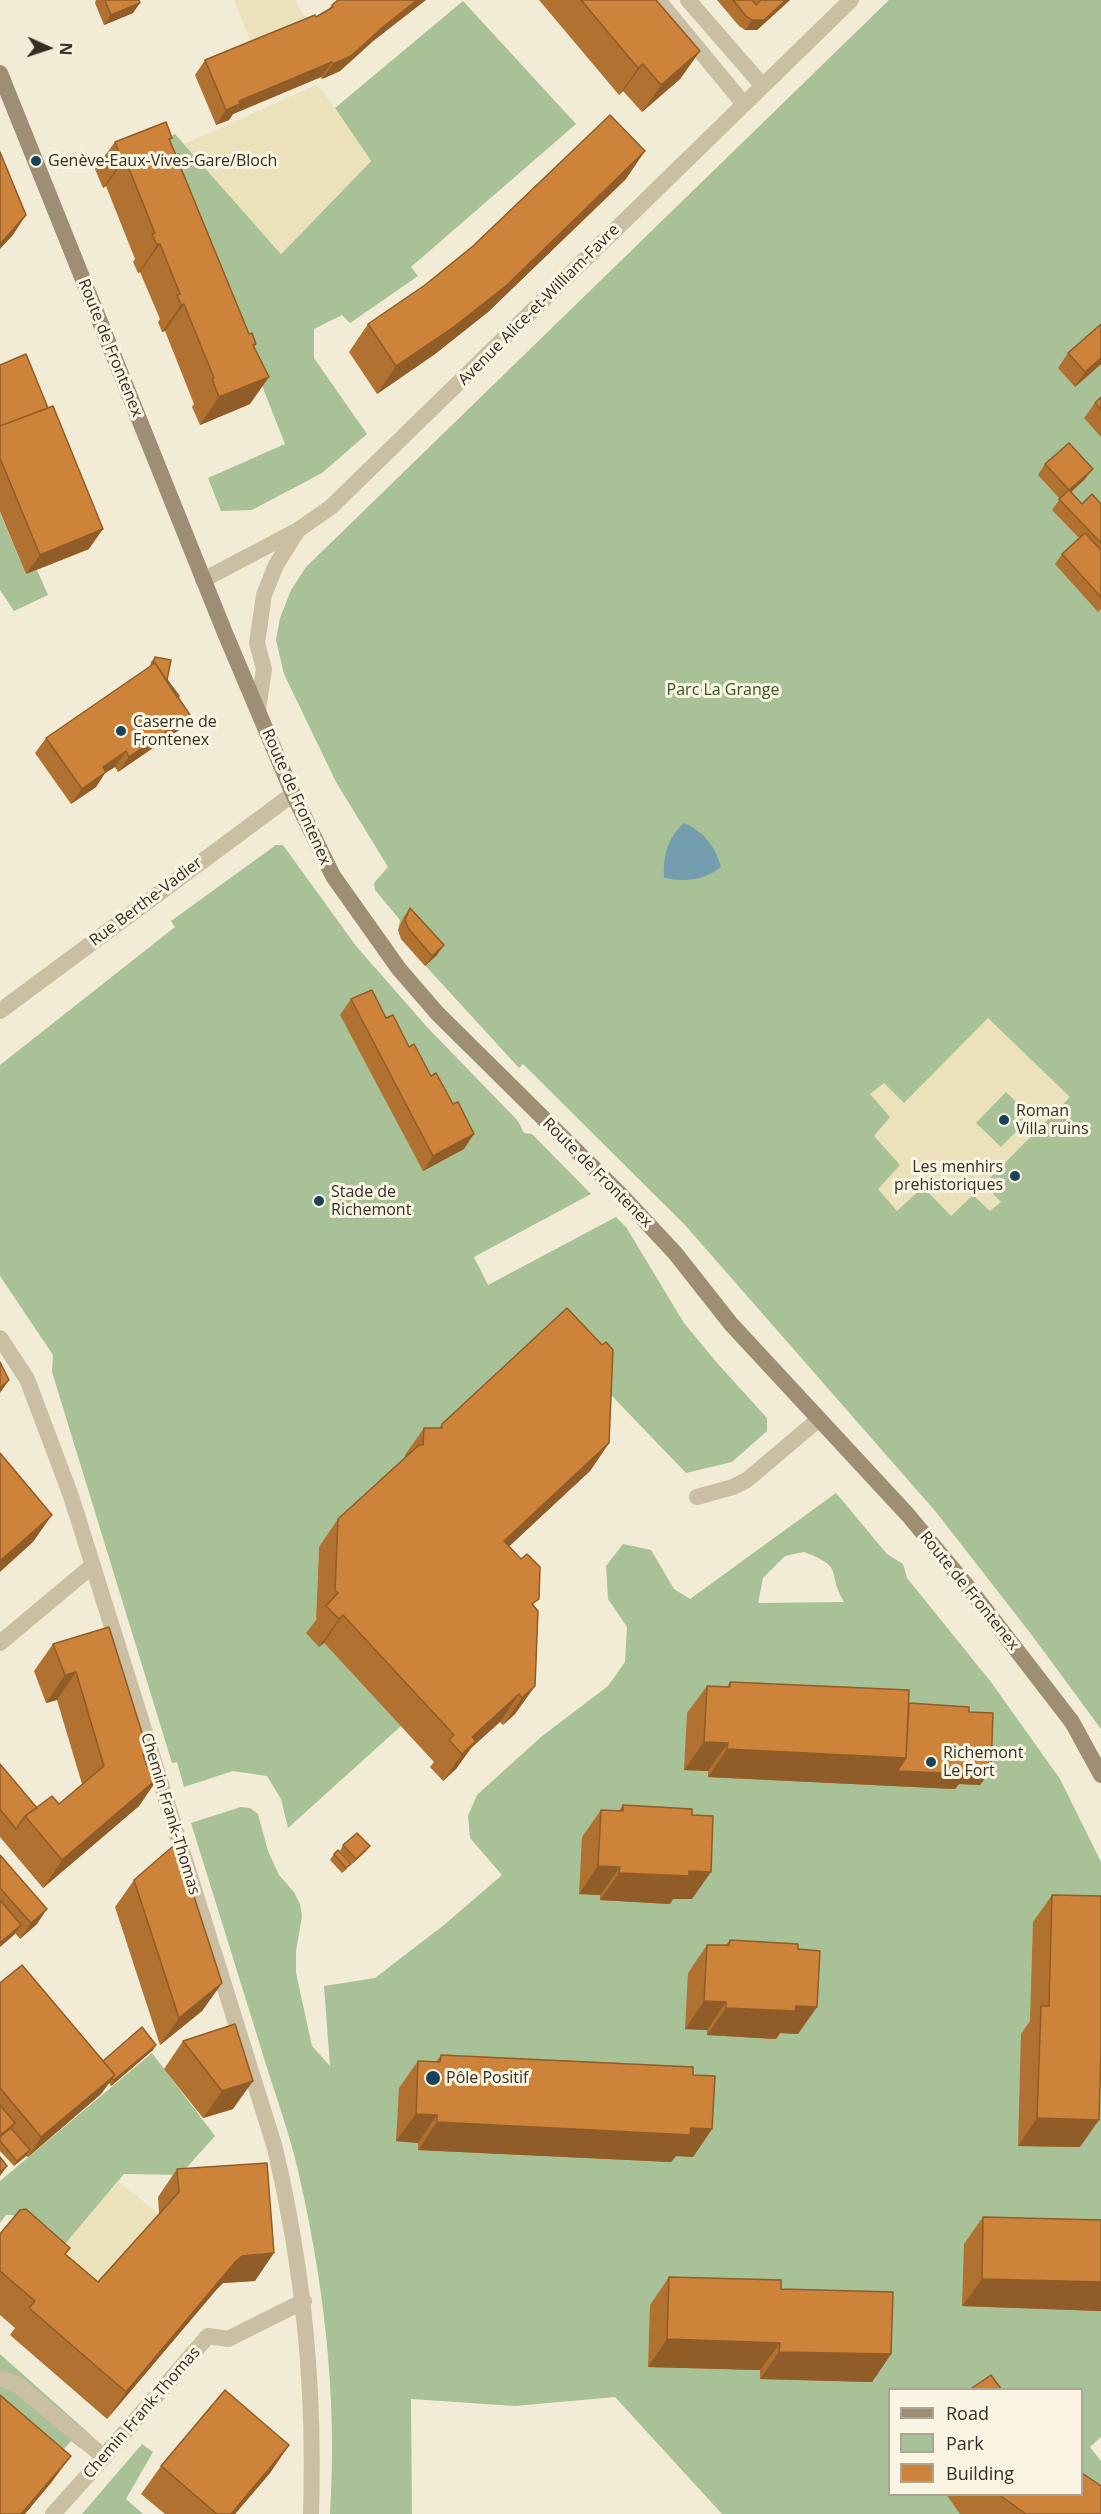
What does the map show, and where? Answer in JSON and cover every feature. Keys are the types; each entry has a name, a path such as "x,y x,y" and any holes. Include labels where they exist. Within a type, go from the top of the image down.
{"main road":[{"name":"Route de Frontenex","path":"0,73 203,580 293,794 333,876 399,969 437,1013 629,1203 675,1253 731,1324 908,1515 968,1587 1072,1722 1101,1775"}],"street":[{"path":"657,0 743,104"},
{"path":"688,0 762,86"},
{"name":"Avenue Alice-et-William-Favre","path":"203,580 298,530 331,507 851,0"},
{"path":"258,710 264,669 256,643 264,595 276,565 298,530"},
{"name":"Rue Berthe-Vadier","path":"0,1011 293,794"},
{"name":"Chemin Frank-Thomas","path":"0,1338 27,1379 45,1422 269,2128 294,2238 304,2301 312,2403 311,2514"},
{"path":"697,1497 734,1487 747,1480 819,1419"},
{"path":"0,1643 92,1566"},
{"name":"Chemin Frank-Thomas","path":"53,2514 208,2336 228,2339 304,2301"},
{"path":"0,2378 18,2385 104,2457"}],"green space":[{"name":"Parc La Grange","path":"889,0 1101,0 1101,1729 936,1512 685,1225 523,1064 519,1068 401,939 398,930 400,920 375,890 374,883 388,867 336,782 284,674 276,640 280,618 291,590 306,567"},
{"path":"463,1 576,124 411,267 418,276 350,323 342,315 314,329 314,358 367,434 322,473 252,510 221,511 208,478 285,444 165,139 175,134 281,254 371,161 335,108"},
{"path":"0,513 26,574 37,570 48,595 14,611 0,590"},
{"name":"Stade de Richemont","path":"276,845 283,845 356,946 427,1027 518,1121 524,1133 532,1134 591,1194 474,1257 488,1285 616,1217 626,1227 684,1323 767,1418 767,1431 732,1462 686,1473 587,1370 319,1547 316,1618 319,1621 319,1646 324,1643 401,1726 288,1828 281,1799 267,1776 233,1771 184,1787 177,1762 172,1763 52,1372 53,1355 0,1276 0,1065 175,927 171,921"},
{"path":"836,1493 887,1554 903,1564 907,1578 991,1682 1060,1779 1101,1862 1101,2437 1090,2447 1101,2461 1101,2514 722,2514 615,2397 515,2406 411,2399 412,2514 330,2514 332,2424 330,2379 320,2290 305,2202 287,2130 191,1823 241,1807 250,1808 258,1814 268,1851 279,1875 294,1892 300,1904 302,1916 296,1951 296,1973 312,2046 330,2066 324,1986 375,1978 444,1925 502,1875 470,1838 468,1816 477,1795 541,1737 608,1686 625,1662 627,1627 608,1599 606,1566 623,1544 651,1550 674,1589 690,1599","holes":["804,1552 817,1557 833,1571 844,1602 758,1603 763,1578 785,1556"]},
{"path":"152,2053 215,2136 180,2175 124,2174 57,2254 13,2215 6,2215 0,2223 0,2181"},
{"path":"0,2354 91,2435 80,2448 71,2441 42,2475 0,2439"},
{"path":"142,2444 153,2452 126,2499 143,2514 82,2514"}],"shaded area":[{"path":"234,0 295,0 306,21 253,47"},
{"path":"318,84 371,161 281,254 184,144"},
{"path":"988,1018 1070,1097 984,1184 1001,1202 990,1211 973,1195 951,1216 923,1187 897,1211 878,1189 900,1165 874,1136 890,1117 870,1094 884,1083 904,1103","holes":["1006,1092 1031,1116 1001,1147 976,1123"]},
{"path":"118,2181 159,2214 79,2310 57,2254"}],"water":[{"path":"684,823 708,840 721,867 701,878 680,880 664,878 667,848"}],"building":[{"path":"105,0 139,0 140,3 111,15"},
{"path":"338,0 417,0 351,56 239,101 240,104 226,110 205,60 315,15 316,17 333,7 332,5"},
{"path":"581,0 656,0 700,51 661,85 643,64 638,68"},
{"path":"733,0 752,0 756,5 761,0 786,0 764,20 752,20"},
{"path":"610,115 645,151 507,285 455,326 396,366 368,324 425,285 473,246"},
{"path":"166,122 172,138 169,139 176,155 179,154 183,164 180,166 249,334 252,333 256,344 253,345 269,377 219,397 212,379 214,378 184,304 181,305 177,295 180,294 160,244 157,245 152,234 155,233 125,159 122,160 115,142"},
{"path":"0,152 26,215 0,244"},
{"path":"1101,324 1101,358 1085,372 1068,353"},
{"path":"26,354 48,408 0,426 0,365"},
{"path":"1101,397 1101,410 1095,403"},
{"path":"53,406 103,529 40,555 0,458 0,426"},
{"path":"1069,443 1093,469 1069,490 1045,464"},
{"path":"1069,490 1082,504 1092,494 1101,504 1101,543 1059,499"},
{"path":"1085,533 1101,550 1101,597 1062,554"},
{"path":"155,657 171,660 167,680 179,696 177,697 155,663 153,664"},
{"path":"155,663 190,715 129,757 126,751 103,767 106,772 82,789 46,738"},
{"path":"410,908 444,945 432,956 408,928 405,920"},
{"path":"372,990 386,1018 393,1015 409,1047 414,1044 431,1076 436,1073 453,1104 458,1102 474,1134 433,1156 351,999"},
{"path":"567,1308 602,1345 606,1342 613,1350 609,1443 504,1541 521,1559 527,1554 540,1567 539,1599 532,1604 538,1611 535,1686 522,1698 519,1694 472,1737 476,1741 462,1754 449,1740 454,1735 343,1615 339,1619 326,1606 338,1593 335,1590 338,1519 419,1445 423,1445 424,1428 442,1428 442,1424"},
{"path":"0,1362 9,1380 0,1388"},
{"path":"0,1453 52,1515 0,1561"},
{"path":"109,1627 148,1752 143,1754 147,1766 154,1767 158,1778 62,1860 25,1816 52,1796 59,1804 104,1766 76,1672 65,1675 53,1644"},
{"path":"730,1682 909,1690 906,1758 727,1749 728,1743 704,1742 707,1686 730,1687"},
{"path":"909,1703 969,1707 969,1712 993,1713 991,1770 966,1768 966,1774 897,1771 906,1758"},
{"path":"0,1764 37,1808 25,1816 16,1829 0,1809"},
{"path":"623,1805 692,1809 692,1815 713,1816 711,1872 689,1871 689,1876 619,1873 620,1867 598,1866 601,1810 623,1811"},
{"path":"357,1833 370,1846 356,1859 343,1845"},
{"path":"172,1847 178,1847 222,1983 179,2018 134,1880"},
{"path":"338,1850 351,1864 346,1868 334,1854"},
{"path":"0,1855 47,1909 31,1923 0,1888"},
{"path":"1052,1895 1101,1896 1099,2120 1037,2118 1041,2006 1049,2006"},
{"path":"0,1900 21,1925 1,1942 0,1941"},
{"path":"730,1940 798,1944 798,1949 820,1951 817,2007 796,2006 795,2011 726,2008 726,2002 704,2001 707,1945 729,1945"},
{"path":"22,1965 115,2075 41,2137 0,2088 0,1983"},
{"path":"235,2024 253,2081 222,2091 183,2041"},
{"path":"142,2027 156,2045 114,2080 112,2078 115,2075 103,2061"},
{"path":"441,2055 693,2067 693,2075 715,2076 712,2129 691,2128 690,2135 437,2122 437,2115 416,2114 418,2061 440,2062"},
{"path":"0,2105 15,2123 2,2134 0,2132"},
{"path":"11,2128 30,2150 17,2161 0,2141 0,2137"},
{"path":"0,2157 7,2166 0,2172"},
{"path":"267,2163 274,2253 242,2256 236,2261 126,2392 29,2308 35,2301 0,2271 0,2234 20,2210 26,2209 70,2248 65,2254 98,2282 179,2192 177,2169"},
{"path":"983,2217 1101,2220 1101,2282 982,2279"},
{"path":"669,2277 781,2280 781,2289 893,2292 891,2354 779,2352 780,2343 667,2339"},
{"path":"991,2375 1001,2388 972,2388"},
{"path":"225,2390 289,2445 231,2514 217,2514 161,2466"},
{"path":"0,2395 71,2456 21,2514 0,2514"},
{"path":"1083,2474 1101,2486 1101,2514 1026,2514 1001,2496 1083,2496"}],"place":[{"name":"Genève-Eaux-Vives-Gare/Bloch","path":"36,161"},
{"name":"Caserne de Frontenex","path":"121,731"},
{"name":"Roman Villa ruins","path":"1004,1120"},
{"name":"Les menhirs prehistoriques","path":"1015,1176"},
{"name":"Stade de Richemont","path":"319,1201"},
{"name":"Richemont Le Fort","path":"931,1762"},
{"name":"Pôle Positif","path":"433,2078"}]}
